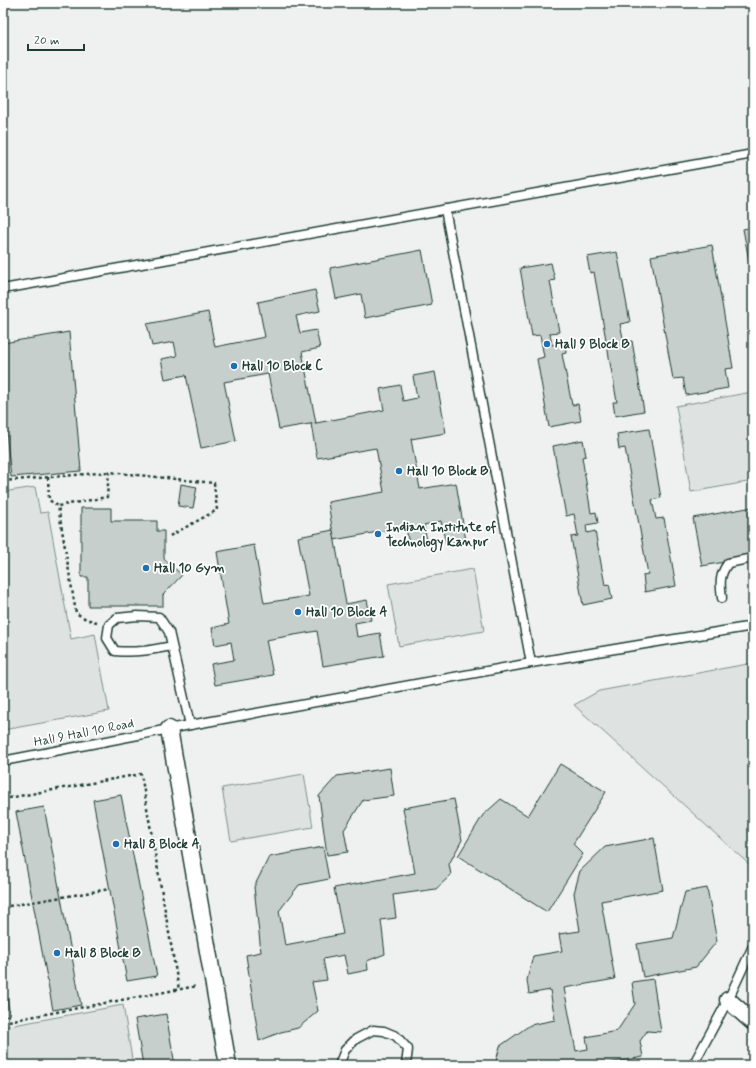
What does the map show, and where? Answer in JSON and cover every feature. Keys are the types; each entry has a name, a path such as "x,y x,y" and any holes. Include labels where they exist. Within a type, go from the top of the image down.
{"street":[{"path":"169,729 228,1065"},
{"path":"728,1000 753,1022"}],"lane":[{"path":"3,289 753,154"},
{"path":"445,209 531,663"},
{"path":"722,598 721,573 728,563 753,558"},
{"path":"172,646 132,652 115,651 107,638 110,625 117,618 137,616 159,617 169,632 190,725"},
{"name":"Hall 9 Hall 10 Road","path":"3,761 190,725 531,663 753,626"},
{"path":"693,1065 728,1000 753,946"},
{"path":"339,1065 344,1050 356,1039 373,1030 384,1031 396,1036 408,1049 406,1065"}],"path":[{"path":"48,477 49,500 58,506 107,498 109,472"},
{"path":"3,481 109,472 214,484 217,510 168,537"},
{"path":"58,506 76,613 86,619 110,625"},
{"path":"3,799 141,774 179,990"},
{"path":"3,907 110,889"},
{"path":"3,1022 213,983"}],"shaded area":[{"name":"Indian Institute of Technology Kanpur","path":"3,3 753,3 753,1065 3,1065"},
{"path":"752,392 753,481 691,492 676,406"},
{"path":"35,487 40,513 48,512 71,639 95,634 109,711 3,730 3,492"},
{"path":"473,569 484,631 399,646 388,584"},
{"path":"753,663 753,868 574,705 599,691"},
{"path":"304,774 313,827 231,841 222,788"},
{"path":"123,1005 133,1065 3,1065 3,1027"}],"building":[{"path":"753,227 753,282 743,229"},
{"path":"712,245 733,368 725,369 728,388 686,395 683,378 673,379 651,256"},
{"path":"422,250 432,305 365,318 361,294 336,299 330,268"},
{"path":"617,252 630,322 620,324 624,342 632,341 644,411 615,416 613,402 617,402 594,272 590,273 587,257"},
{"name":"Hall 9 Block B","path":"551,263 555,280 550,281 559,332 550,333 552,345 565,343 566,353 562,354 572,405 578,404 581,421 549,427 537,359 544,357 540,335 532,336 520,268"},
{"name":"Hall 10 Block C","path":"315,290 320,311 296,316 300,333 316,330 320,348 302,352 316,423 279,429 268,374 224,382 236,441 201,448 186,375 165,379 161,359 177,356 174,342 152,346 147,324 208,312 215,347 265,337 258,302"},
{"path":"69,332 81,471 11,477 3,404 3,343"},
{"name":"Hall 10 Block B","path":"435,372 446,433 411,439 420,489 456,483 466,541 446,545 441,521 424,525 427,541 409,545 406,527 334,540 328,502 384,492 376,448 317,458 311,424 384,410 380,389 400,385 403,401 417,398 413,376"},
{"path":"649,429 661,498 652,500 656,519 664,518 676,586 645,592 643,575 648,574 625,448 619,449 617,434"},
{"path":"583,440 586,456 582,457 591,513 596,512 598,523 586,525 587,533 595,531 605,585 609,584 612,599 583,605 571,537 578,536 574,514 566,516 553,446"},
{"path":"181,484 197,487 193,508 178,506"},
{"path":"753,507 753,557 702,566 693,518"},
{"path":"81,508 111,508 111,521 157,521 157,531 164,531 164,559 182,575 163,595 163,606 88,606 88,577 81,577"},
{"name":"Hall 10 Block A","path":"333,530 346,604 367,600 371,620 355,623 357,637 380,633 384,656 323,666 317,631 266,640 273,675 215,685 211,664 234,660 231,642 215,645 212,628 229,624 217,552 254,545 264,603 309,596 298,537"},
{"path":"560,764 606,792 573,844 583,854 547,912 458,856 483,815 501,799 528,816"},
{"path":"390,768 394,796 363,800 344,830 348,852 327,855 319,796 337,776"},
{"name":"Hall 8 Block A","path":"121,795 157,976 127,981 93,800"},
{"path":"454,799 462,840 449,864 451,875 436,889 393,895 396,918 381,920 385,954 367,961 368,970 348,974 344,955 323,959 327,980 312,982 318,1011 298,1028 281,1032 259,1041 246,955 261,952 254,887 269,857 323,847 329,879 299,885 279,911 285,945 343,934 334,888 415,873 403,808"},
{"name":"Hall 8 Block B","path":"44,807 81,1005 53,1010 16,812"},
{"path":"654,838 663,890 601,901 615,979 564,988 576,1051 588,1049 586,1037 617,1031 635,1004 632,982 653,979 661,1032 647,1031 640,1041 643,1057 599,1065 495,1065 500,1046 530,1025 555,1020 550,990 529,994 527,980 533,956 562,951 559,934 580,931 574,893 580,871 605,847"},
{"path":"707,888 717,941 696,967 643,977 637,944 673,938 685,892"},
{"path":"3,975 10,1015 3,1016"},
{"path":"166,1014 175,1065 143,1065 135,1019"}],"place":[{"name":"Hall 9 Block B","path":"547,344"},
{"name":"Hall 10 Block C","path":"234,366"},
{"name":"Hall 10 Block B","path":"399,471"},
{"name":"Indian Institute of Technology Kanpur","path":"378,534"},
{"name":"Hall 10 Gym","path":"146,568"},
{"name":"Hall 10 Block A","path":"298,612"},
{"name":"Hall 8 Block A","path":"116,844"},
{"name":"Hall 8 Block B","path":"57,953"}]}
